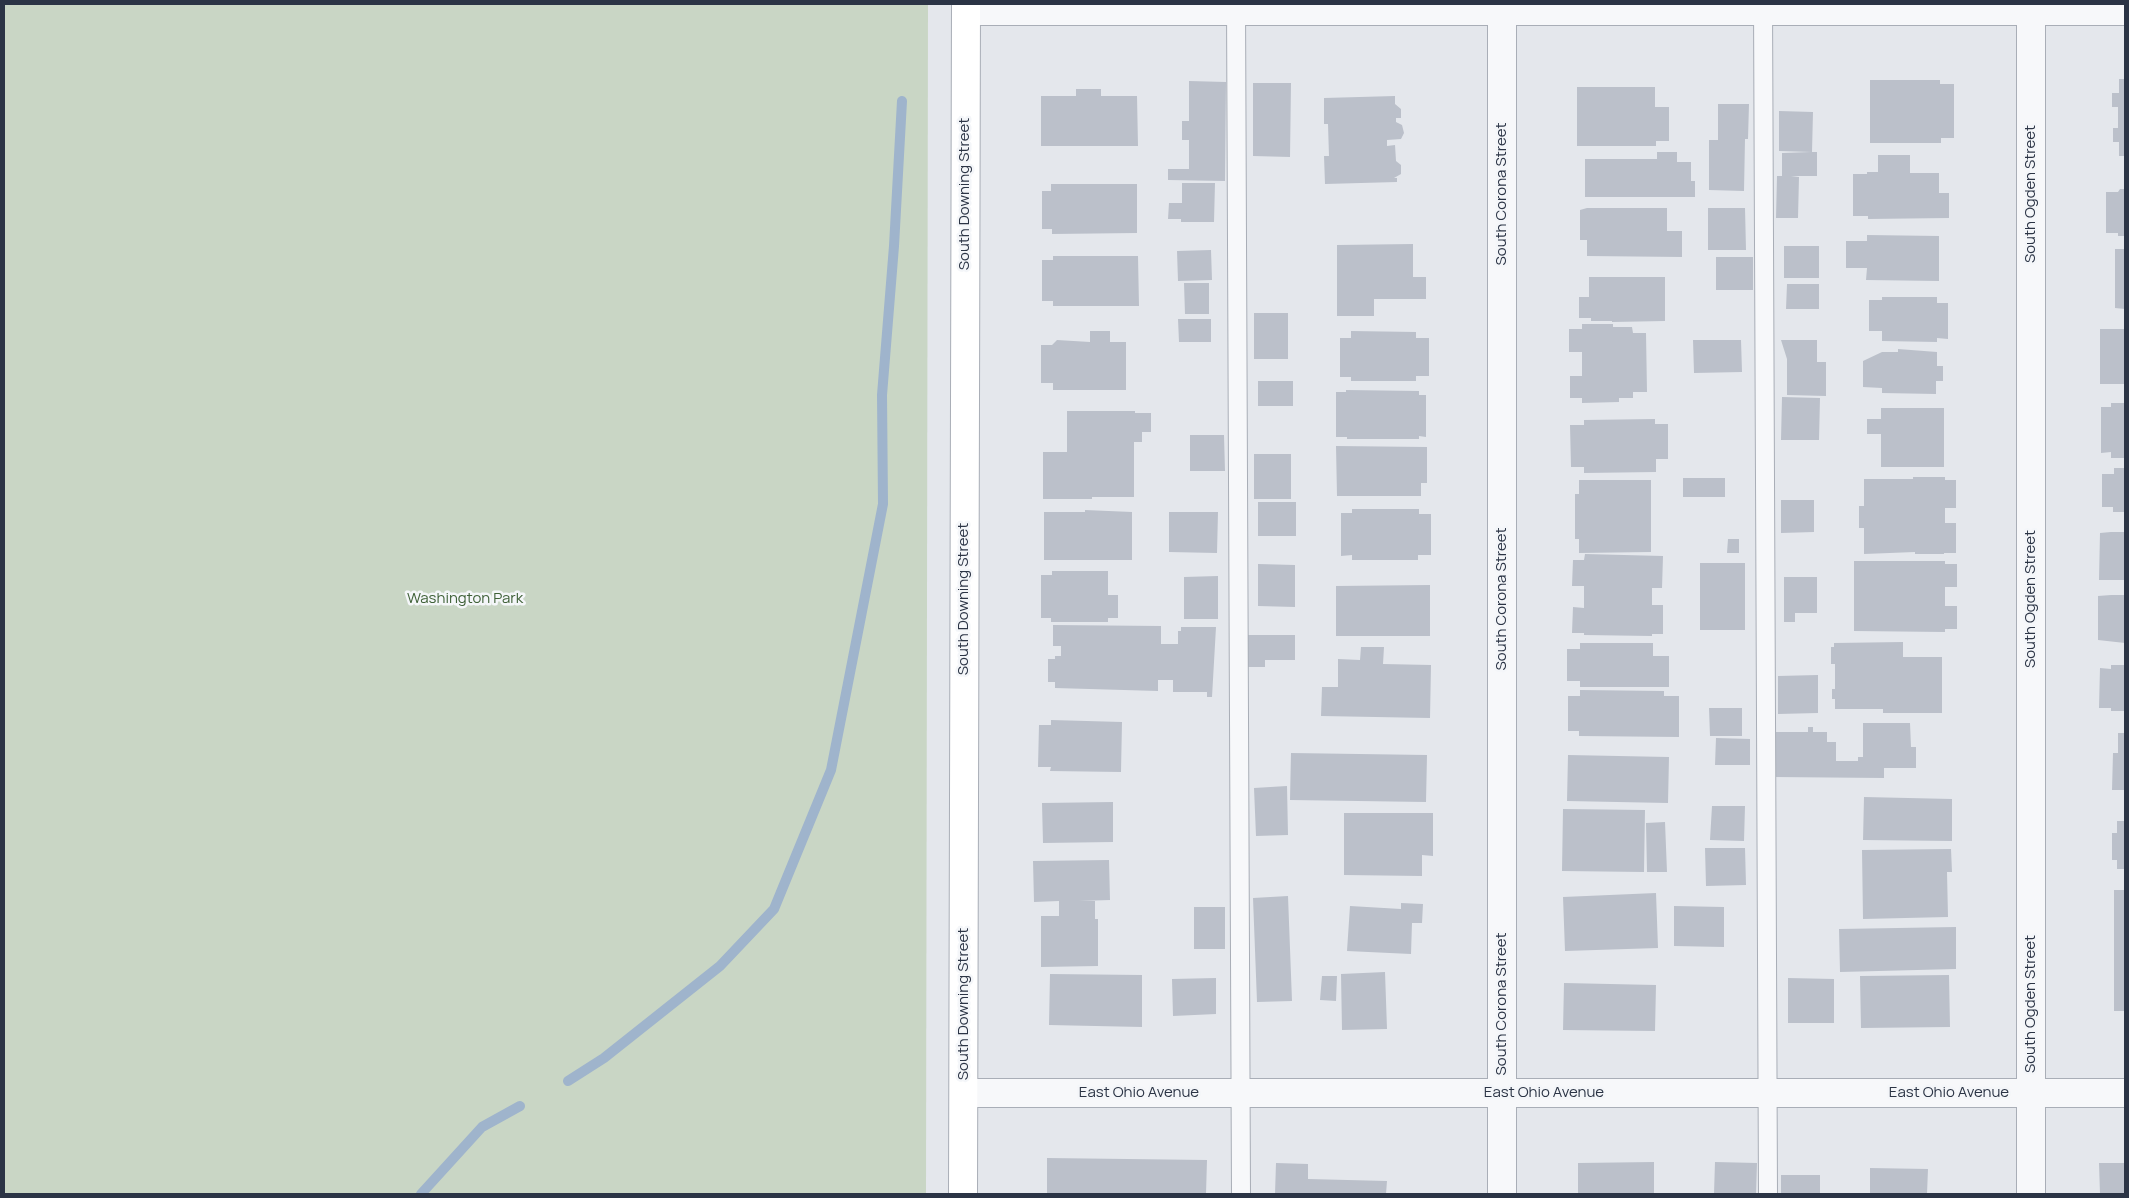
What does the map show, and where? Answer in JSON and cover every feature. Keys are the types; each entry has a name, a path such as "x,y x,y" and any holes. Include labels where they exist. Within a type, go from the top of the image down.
{"main road":[{"name":"South Downing Street","path":"963,1194 966,7"}],"street":[{"path":"966,7 2032,7 2125,11"},
{"name":"South Corona Street","path":"1502,7 1502,1194"},
{"name":"South Ogden Street","path":"2031,1194 2032,7"},
{"name":"East Ohio Avenue","path":"964,1093 2125,1093"}],"lane":[{"path":"1763,7 1768,1194"},
{"path":"1236,8 1241,1194"}],"green space":[{"name":"Washington Park","path":"4,4 928,4 926,1194 4,1194"}],"building":[{"path":"2119,79 2125,79 2125,156 2119,156 2119,142 2113,142 2113,128 2118,128 2118,107 2112,107 2112,93 2119,93"},
{"path":"1870,80 1940,80 1940,84 1954,84 1954,138 1941,138 1941,143 1870,143"},
{"path":"1189,81 1226,82 1225,181 1168,180 1168,169 1189,169 1189,140 1182,140 1182,121 1189,121"},
{"path":"1253,83 1291,83 1290,157 1253,156"},
{"path":"1577,87 1655,87 1655,107 1669,107 1669,141 1656,141 1656,146 1577,146"},
{"path":"1076,89 1101,89 1101,96 1137,96 1138,146 1041,146 1041,96 1076,96"},
{"path":"1395,96 1395,104 1401,109 1401,118 1396,118 1396,122 1402,125 1404,133 1401,139 1387,140 1387,146 1395,145 1396,161 1401,165 1401,174 1394,178 1397,178 1397,182 1325,184 1324,156 1329,156 1328,124 1324,124 1324,98"},
{"path":"1718,104 1749,104 1748,139 1745,139 1744,191 1709,190 1709,140 1718,140"},
{"path":"1779,111 1813,112 1812,152 1779,151"},
{"path":"1657,152 1677,152 1677,162 1691,162 1691,181 1695,181 1695,197 1585,197 1585,159 1657,159"},
{"path":"1817,152 1817,176 1791,176 1799,177 1798,218 1776,218 1777,176 1782,176 1782,153"},
{"path":"1878,155 1910,155 1910,173 1939,173 1939,193 1949,193 1949,218 1868,219 1868,216 1853,216 1853,174 1878,172"},
{"path":"1182,183 1215,183 1214,222 1181,222 1181,219 1168,219 1169,203 1182,203"},
{"path":"1051,184 1137,184 1137,233 1052,234 1052,229 1042,229 1042,191 1051,191"},
{"path":"2120,189 2125,189 2125,236 2118,236 2118,233 2106,233 2106,192 2118,192"},
{"path":"1587,208 1667,208 1667,231 1682,231 1682,257 1587,256 1587,240 1580,240 1580,210"},
{"path":"1708,208 1745,208 1746,250 1708,250"},
{"path":"1867,235 1939,236 1939,281 1866,280 1867,268 1846,268 1846,241 1867,241"},
{"path":"1413,244 1413,277 1426,277 1426,299 1374,299 1374,316 1337,316 1337,245"},
{"path":"1784,246 1819,246 1819,278 1784,278"},
{"path":"2115,249 2125,249 2125,309 2115,308"},
{"path":"1211,250 1212,280 1178,281 1177,251"},
{"path":"1053,256 1138,256 1139,306 1053,306 1053,301 1042,301 1042,260 1053,260"},
{"path":"1716,257 1753,257 1753,290 1716,290"},
{"path":"1589,277 1665,277 1665,321 1612,322 1591,321 1591,318 1579,318 1579,297 1589,297"},
{"path":"1184,283 1209,283 1209,314 1185,314"},
{"path":"1787,284 1819,284 1819,309 1786,309"},
{"path":"1882,297 1937,297 1937,303 1948,303 1948,339 1937,338 1937,342 1882,341 1882,331 1869,331 1869,300 1882,300"},
{"path":"1254,313 1288,313 1288,359 1254,359"},
{"path":"1178,319 1211,319 1211,342 1179,342"},
{"path":"1582,324 1613,324 1613,327 1632,327 1633,333 1646,333 1647,392 1633,392 1633,398 1619,398 1619,402 1582,403 1582,398 1570,398 1570,376 1582,376 1582,352 1569,352 1569,329 1582,329"},
{"path":"2100,329 2125,329 2125,384 2100,384"},
{"path":"1090,331 1110,331 1110,342 1126,342 1126,390 1053,390 1053,383 1041,383 1041,345 1052,345 1057,340 1090,342"},
{"path":"1351,331 1416,332 1416,338 1429,338 1429,376 1416,376 1416,381 1351,381 1351,377 1340,377 1340,338 1351,338"},
{"path":"1693,340 1741,340 1742,372 1694,373"},
{"path":"1781,340 1817,340 1817,362 1826,362 1826,396 1787,395 1787,359"},
{"path":"1898,349 1937,352 1937,366 1943,366 1943,381 1936,381 1936,394 1882,393 1882,388 1863,387 1863,361 1882,352 1898,352"},
{"path":"1258,381 1293,381 1293,406 1258,406"},
{"path":"1346,390 1419,391 1419,395 1426,395 1426,437 1419,436 1419,439 1347,439 1347,437 1336,437 1336,392 1346,392"},
{"path":"1782,397 1820,398 1819,440 1781,440"},
{"path":"2111,403 2125,403 2125,458 2111,458 2111,452 2101,453 2101,407 2111,407"},
{"path":"1881,408 1944,408 1944,467 1881,467 1881,434 1867,434 1867,419 1881,419"},
{"path":"1067,411 1135,411 1135,413 1151,413 1151,432 1142,432 1142,442 1134,442 1134,497 1043,499 1043,452 1067,452"},
{"path":"1655,419 1655,424 1668,424 1668,459 1656,459 1656,472 1584,473 1584,467 1571,467 1570,425 1584,425 1584,420"},
{"path":"1190,435 1224,435 1225,471 1190,471"},
{"path":"1336,446 1427,447 1427,483 1421,483 1421,496 1337,496"},
{"path":"1254,454 1291,454 1291,499 1254,499"},
{"path":"2114,468 2125,468 2125,512 2113,512 2113,507 2102,507 2102,474 2114,474"},
{"path":"1913,477 1945,477 1945,480 1956,480 1956,508 1945,508 1945,523 1956,523 1956,553 1864,554 1864,528 1859,528 1859,506 1864,506 1864,479 1913,479"},
{"path":"1683,478 1725,478 1725,497 1683,497"},
{"path":"1579,480 1651,480 1651,552 1579,553 1579,539 1575,539 1575,494 1579,494"},
{"path":"1781,500 1814,500 1814,532 1781,533"},
{"path":"1258,502 1296,502 1296,536 1258,536"},
{"path":"1352,509 1419,509 1419,514 1431,514 1431,555 1418,555 1418,560 1352,560 1352,555 1341,556 1341,513 1352,513"},
{"path":"1085,510 1132,512 1132,560 1044,560 1044,512 1085,512"},
{"path":"1169,512 1218,512 1217,553 1169,552"},
{"path":"2125,532 2125,580 2099,580 2100,533"},
{"path":"1728,539 1739,539 1739,553 1727,553"},
{"path":"1585,554 1663,556 1662,588 1652,588 1652,605 1663,605 1663,634 1652,634 1652,636 1584,635 1584,633 1572,633 1573,607 1584,608 1584,586 1572,586 1573,560 1584,560"},
{"path":"1854,561 1945,561 1945,564 1957,564 1957,587 1945,587 1945,606 1957,606 1957,629 1945,629 1945,632 1854,631"},
{"path":"1700,563 1745,563 1745,630 1700,630"},
{"path":"1258,564 1295,565 1295,607 1258,606"},
{"path":"1052,571 1108,571 1108,595 1118,595 1118,618 1108,618 1108,622 1051,622 1051,618 1041,618 1041,575 1052,575"},
{"path":"1218,576 1218,619 1184,619 1184,577"},
{"path":"1784,577 1817,577 1817,613 1795,613 1795,622 1784,622"},
{"path":"1430,585 1430,636 1336,636 1336,586"},
{"path":"2125,595 2125,643 2098,640 2098,596"},
{"path":"1053,625 1161,626 1161,644 1178,644 1178,631 1181,631 1181,627 1216,627 1212,697 1207,697 1207,692 1173,692 1173,680 1158,680 1158,691 1055,688 1055,682 1048,682 1048,659 1055,659 1055,656 1061,656 1061,646 1053,646"},
{"path":"1247,635 1295,635 1295,660 1265,660 1265,667 1248,667"},
{"path":"1903,642 1903,657 1942,657 1942,713 1883,713 1883,709 1835,709 1832,689 1835,689 1835,664 1831,664 1831,647 1834,647 1834,643"},
{"path":"1580,643 1653,643 1653,656 1669,656 1669,687 1580,687 1580,681 1567,681 1567,649 1580,649"},
{"path":"1361,647 1384,647 1383,664 1431,665 1430,718 1321,716 1322,687 1338,687 1338,659 1360,660"},
{"path":"2111,665 2125,665 2125,711 2111,711 2111,708 2099,708 2100,668 2111,669"},
{"path":"1818,675 1818,713 1778,714 1778,676"},
{"path":"1580,690 1664,691 1664,696 1679,696 1679,737 1579,736 1579,731 1568,731 1568,696 1580,696"},
{"path":"1709,708 1742,708 1742,736 1710,736"},
{"path":"1051,720 1122,722 1121,772 1050,771 1051,767 1038,767 1039,725 1051,725"},
{"path":"1863,723 1910,723 1911,747 1916,747 1916,768 1884,768 1884,778 1774,777 1773,732 1808,732 1808,727 1813,727 1813,732 1827,732 1827,742 1836,742 1836,761 1858,761 1858,757 1863,757"},
{"path":"2118,733 2125,733 2125,790 2112,790 2113,753 2118,753"},
{"path":"1716,738 1750,739 1750,765 1715,765"},
{"path":"1291,753 1427,755 1426,802 1290,800"},
{"path":"1568,755 1669,757 1668,803 1567,801"},
{"path":"1287,786 1288,835 1256,836 1254,788"},
{"path":"1864,797 1952,799 1952,841 1863,840"},
{"path":"1113,802 1113,842 1043,843 1042,803"},
{"path":"1712,806 1745,806 1744,841 1710,840"},
{"path":"1563,809 1645,810 1644,872 1562,871"},
{"path":"1344,813 1433,813 1433,856 1422,855 1422,876 1344,875"},
{"path":"2117,821 2125,821 2125,869 2117,869 2117,860 2112,860 2112,833 2117,833"},
{"path":"1665,822 1667,872 1647,872 1646,823"},
{"path":"1705,848 1745,848 1746,885 1706,886"},
{"path":"1951,849 1952,872 1947,872 1948,917 1863,919 1862,850"},
{"path":"1109,860 1110,900 1079,901 1095,901 1095,919 1098,919 1098,966 1041,967 1041,916 1059,916 1059,901 1034,902 1033,861"},
{"path":"2114,890 2125,890 2125,1011 2114,1011"},
{"path":"1656,893 1658,948 1565,951 1563,897"},
{"path":"1288,896 1292,1001 1257,1002 1253,898"},
{"path":"1401,903 1423,904 1422,923 1412,923 1411,954 1347,951 1350,906 1401,909"},
{"path":"1674,906 1724,907 1724,947 1674,946"},
{"path":"1194,907 1225,907 1225,949 1194,949"},
{"path":"1956,927 1956,969 1840,972 1839,929"},
{"path":"1385,972 1387,1029 1342,1030 1341,974"},
{"path":"1050,974 1142,975 1142,1027 1049,1025"},
{"path":"1949,975 1950,1027 1861,1028 1860,976"},
{"path":"1322,976 1337,976 1336,1001 1320,1000"},
{"path":"1216,978 1216,1014 1173,1016 1172,979"},
{"path":"1788,978 1834,979 1834,1023 1788,1023"},
{"path":"1564,983 1656,985 1655,1031 1563,1030"},
{"path":"1047,1158 1207,1160 1206,1194 1047,1194"},
{"path":"1654,1162 1654,1194 1578,1194 1578,1163"},
{"path":"1715,1162 1757,1163 1756,1194 1714,1194"},
{"path":"1276,1163 1308,1164 1308,1179 1387,1181 1386,1194 1275,1194"},
{"path":"2099,1163 2125,1163 2125,1194 2100,1194"},
{"path":"1870,1168 1928,1169 1927,1194 1870,1194"},
{"path":"1781,1175 1820,1175 1820,1194 1781,1194"}],"waterway":[{"path":"568,1081 604,1058 720,966 774,909 831,770 883,504 882,395 894,246 902,101"},
{"path":"421,1194 482,1127 520,1106"}]}
